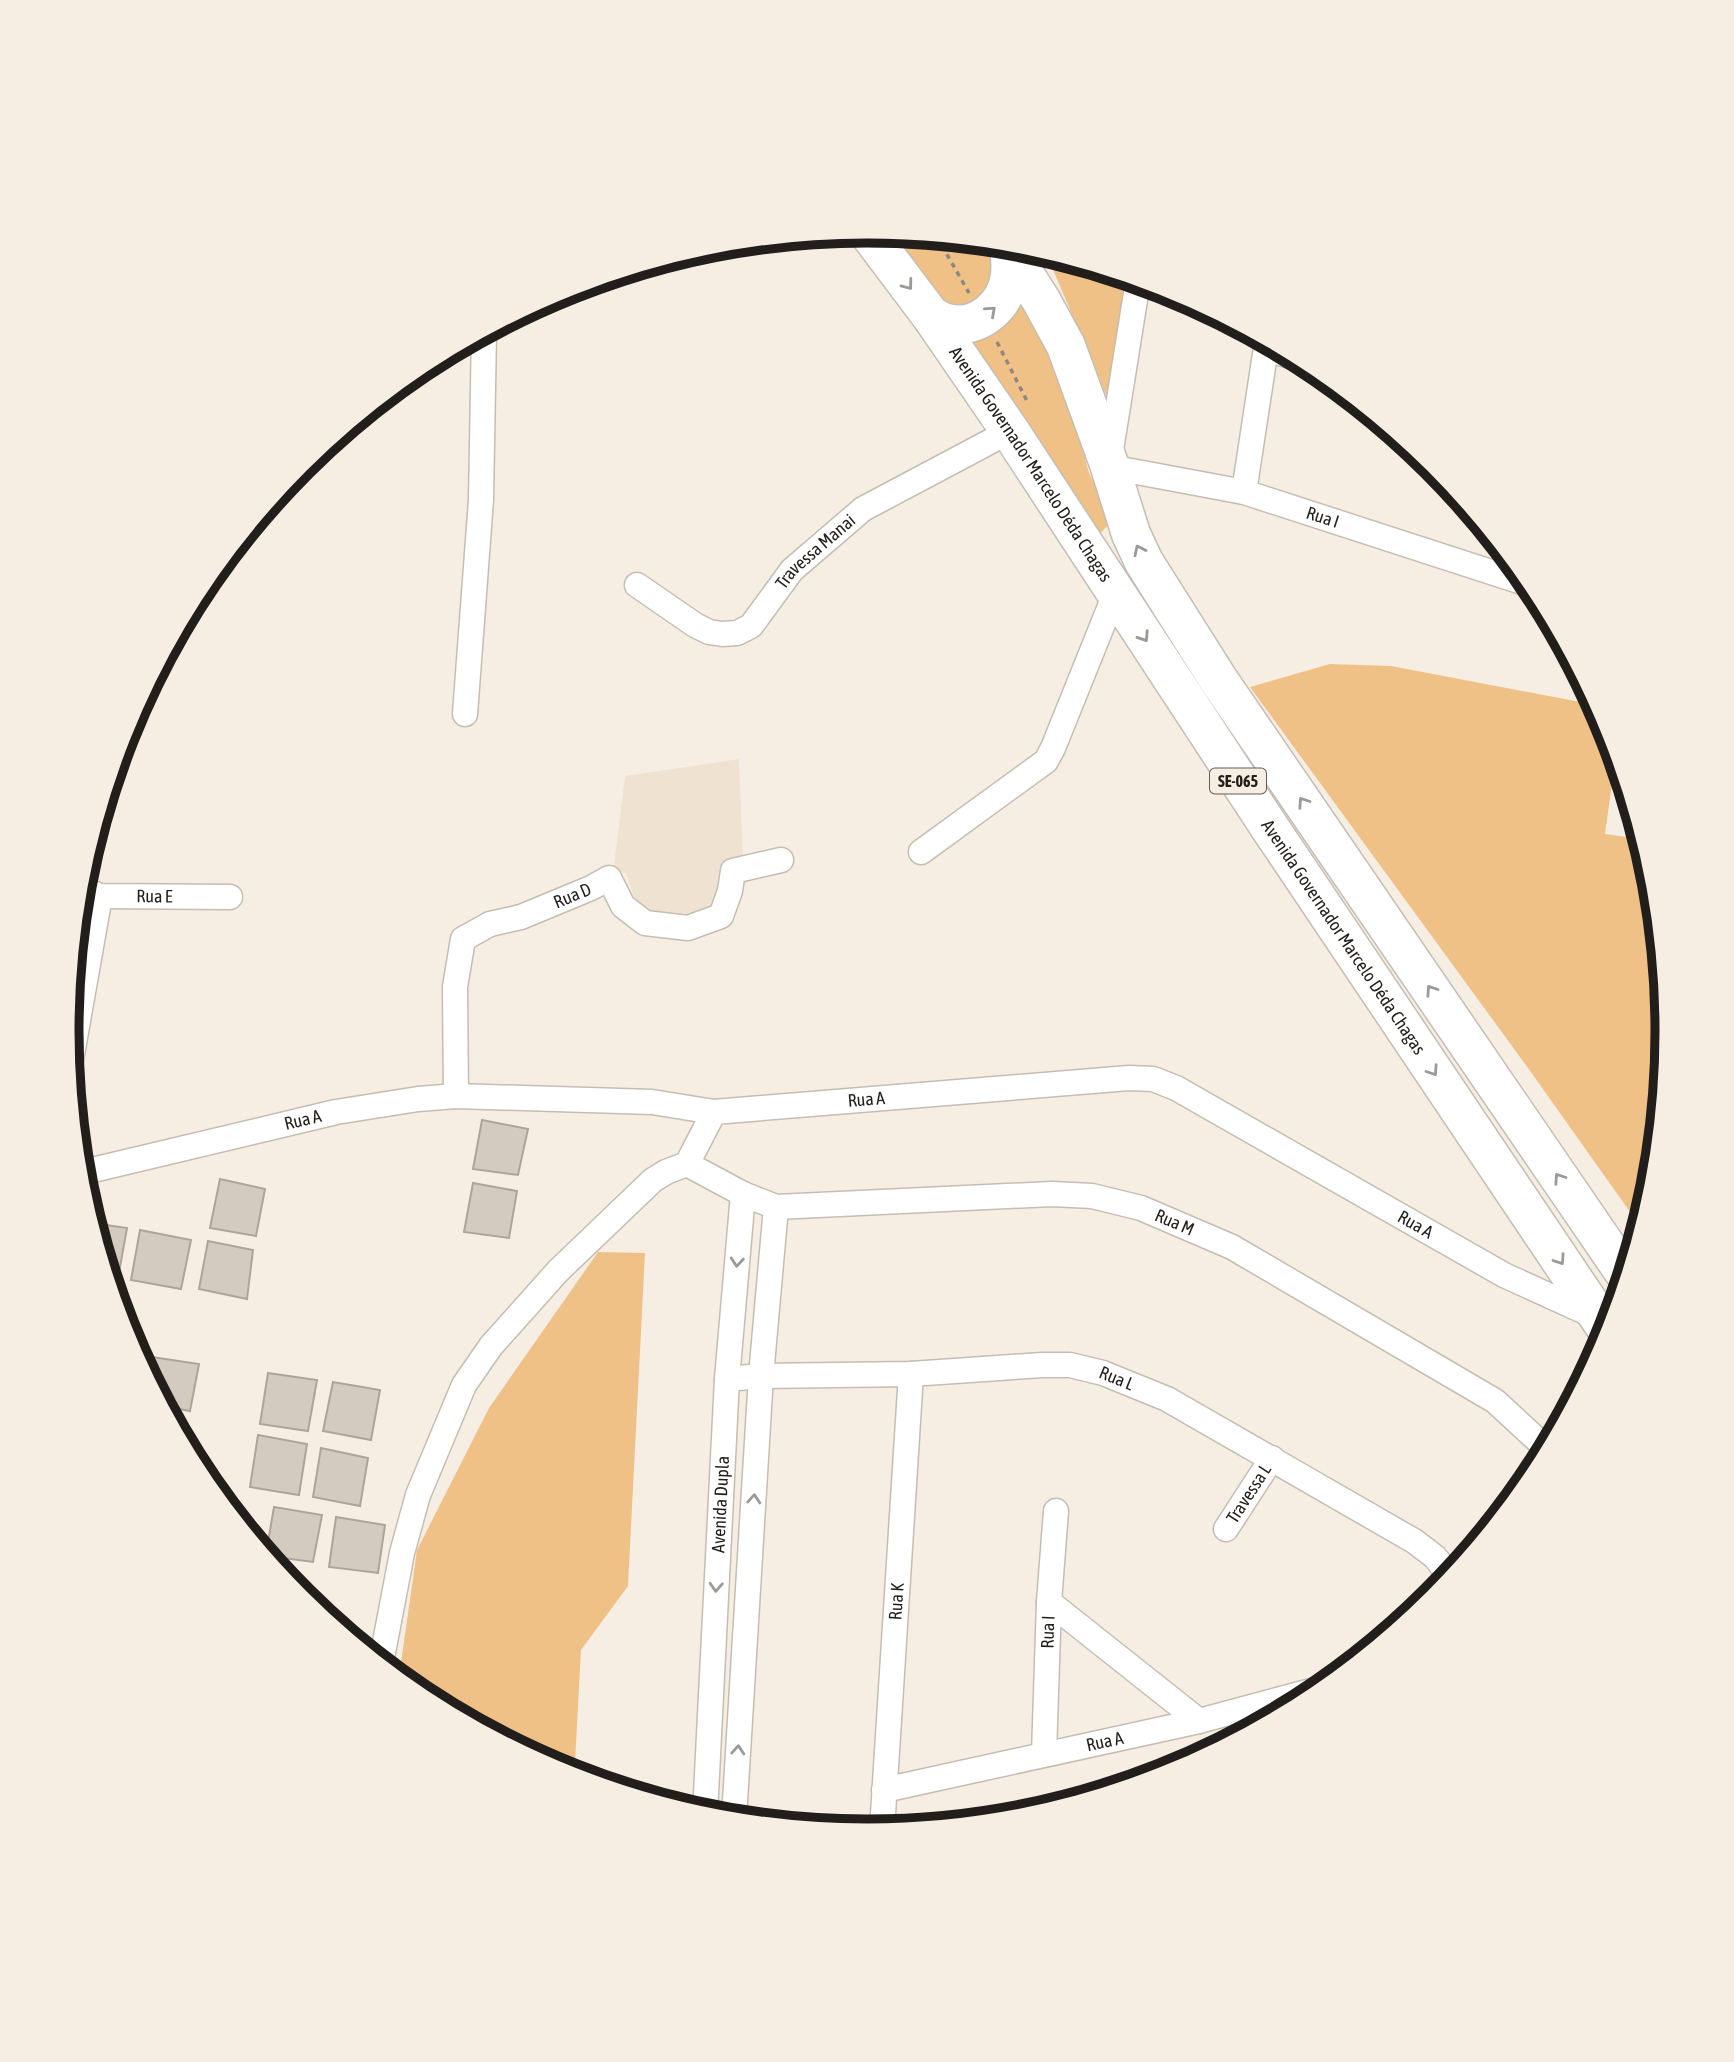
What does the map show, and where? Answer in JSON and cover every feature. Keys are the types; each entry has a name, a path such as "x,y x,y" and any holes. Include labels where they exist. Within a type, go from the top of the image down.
{"main road":[{"name":"Avenida Governador Marcelo Déda Chagas","path":"877,243 1010,431 1270,828 1600,1319"},
{"path":"931,316 945,323 961,324 984,318 999,305 1006,289 1010,277 1008,256"},
{"name":"SE-065","path":"1013,257 1041,300 1066,346 1137,548 1218,679 1619,1265"}],"street":[{"path":"1110,466 1136,291"},
{"path":"465,714 481,500 484,342"},
{"path":"1244,492 1265,351"},
{"name":"Travessa Manai","path":"636,585 709,632 737,633 751,626 792,570 863,509 1010,431"},
{"name":"Rua I","path":"1110,466 1244,492 1512,579"},
{"path":"920,852 1046,761 1115,594"},
{"name":"Rua D","path":"456,1096 455,987 463,939 490,923 521,917 609,878 623,906 645,923 688,928 721,916 730,891 733,871 781,860"},
{"name":"Rua E","path":"91,892 230,897"},
{"path":"80,984 90,898"},
{"name":"Rua A","path":"91,1170 336,1112 418,1099 456,1096 652,1102 714,1112 1129,1078 1153,1079 1176,1088 1504,1275 1599,1322"},
{"path":"383,1653 402,1552 418,1494 464,1385 491,1346 558,1271 653,1180 687,1164 714,1112"},
{"name":"Rua M","path":"687,1164 743,1194 776,1207 1052,1194 1092,1196 1141,1208 1243,1252 1491,1399 1539,1442"},
{"name":"Avenida Dupla","path":"706,1802 727,1379 743,1194"},
{"name":"Avenida Dupla","path":"735,1808 761,1376 776,1207"},
{"name":"Rua L","path":"727,1379 911,1374 1042,1364 1070,1365 1102,1373 1167,1399 1272,1458 1414,1541 1435,1557 1444,1568"},
{"name":"Rua K","path":"882,1819 911,1374"},
{"name":"Travessa L","path":"1226,1530 1272,1458"},
{"name":"Rua I","path":"1044,1754 1049,1602 1056,1511"},
{"path":"1049,1602 1199,1721"},
{"name":"Rua A","path":"884,1790 1199,1721 1287,1697"}],"shaded area":[{"path":"900,244 993,253 998,261 1000,275 959,318 924,281"},
{"path":"1051,265 1130,289 1112,409"},
{"path":"1016,283 1066,388 1089,473 1112,521 1093,541 959,336"},
{"path":"1330,664 1391,666 1583,703 1613,778 1605,834 1631,838 1649,928 1654,979 1654,1083 1649,1134 1633,1216 1528,1068 1250,687"},
{"path":"739,759 743,857 721,867 724,886 710,913 647,912 636,903 626,873 613,872 625,776"},
{"path":"598,1252 645,1253 628,1586 581,1650 575,1763 518,1738 473,1714 401,1666 417,1550 489,1408"}],"building":[{"path":"482,1120 528,1129 518,1175 473,1169"},
{"path":"220,1179 265,1189 256,1236 210,1228"},
{"path":"473,1183 517,1191 509,1238 464,1232"},
{"path":"103,1225 127,1228 118,1276"},
{"path":"140,1230 191,1240 181,1289 131,1280"},
{"path":"208,1241 253,1250 247,1299 199,1289"},
{"path":"152,1357 199,1364 190,1411 175,1408"},
{"path":"268,1373 317,1380 308,1431 260,1424"},
{"path":"333,1382 380,1390 371,1440 323,1431"},
{"path":"258,1435 307,1444 299,1495 250,1487"},
{"path":"321,1448 368,1458 360,1506 313,1497"},
{"path":"274,1507 322,1515 313,1562 280,1558 268,1543"},
{"path":"336,1517 385,1525 378,1573 329,1567"}]}
